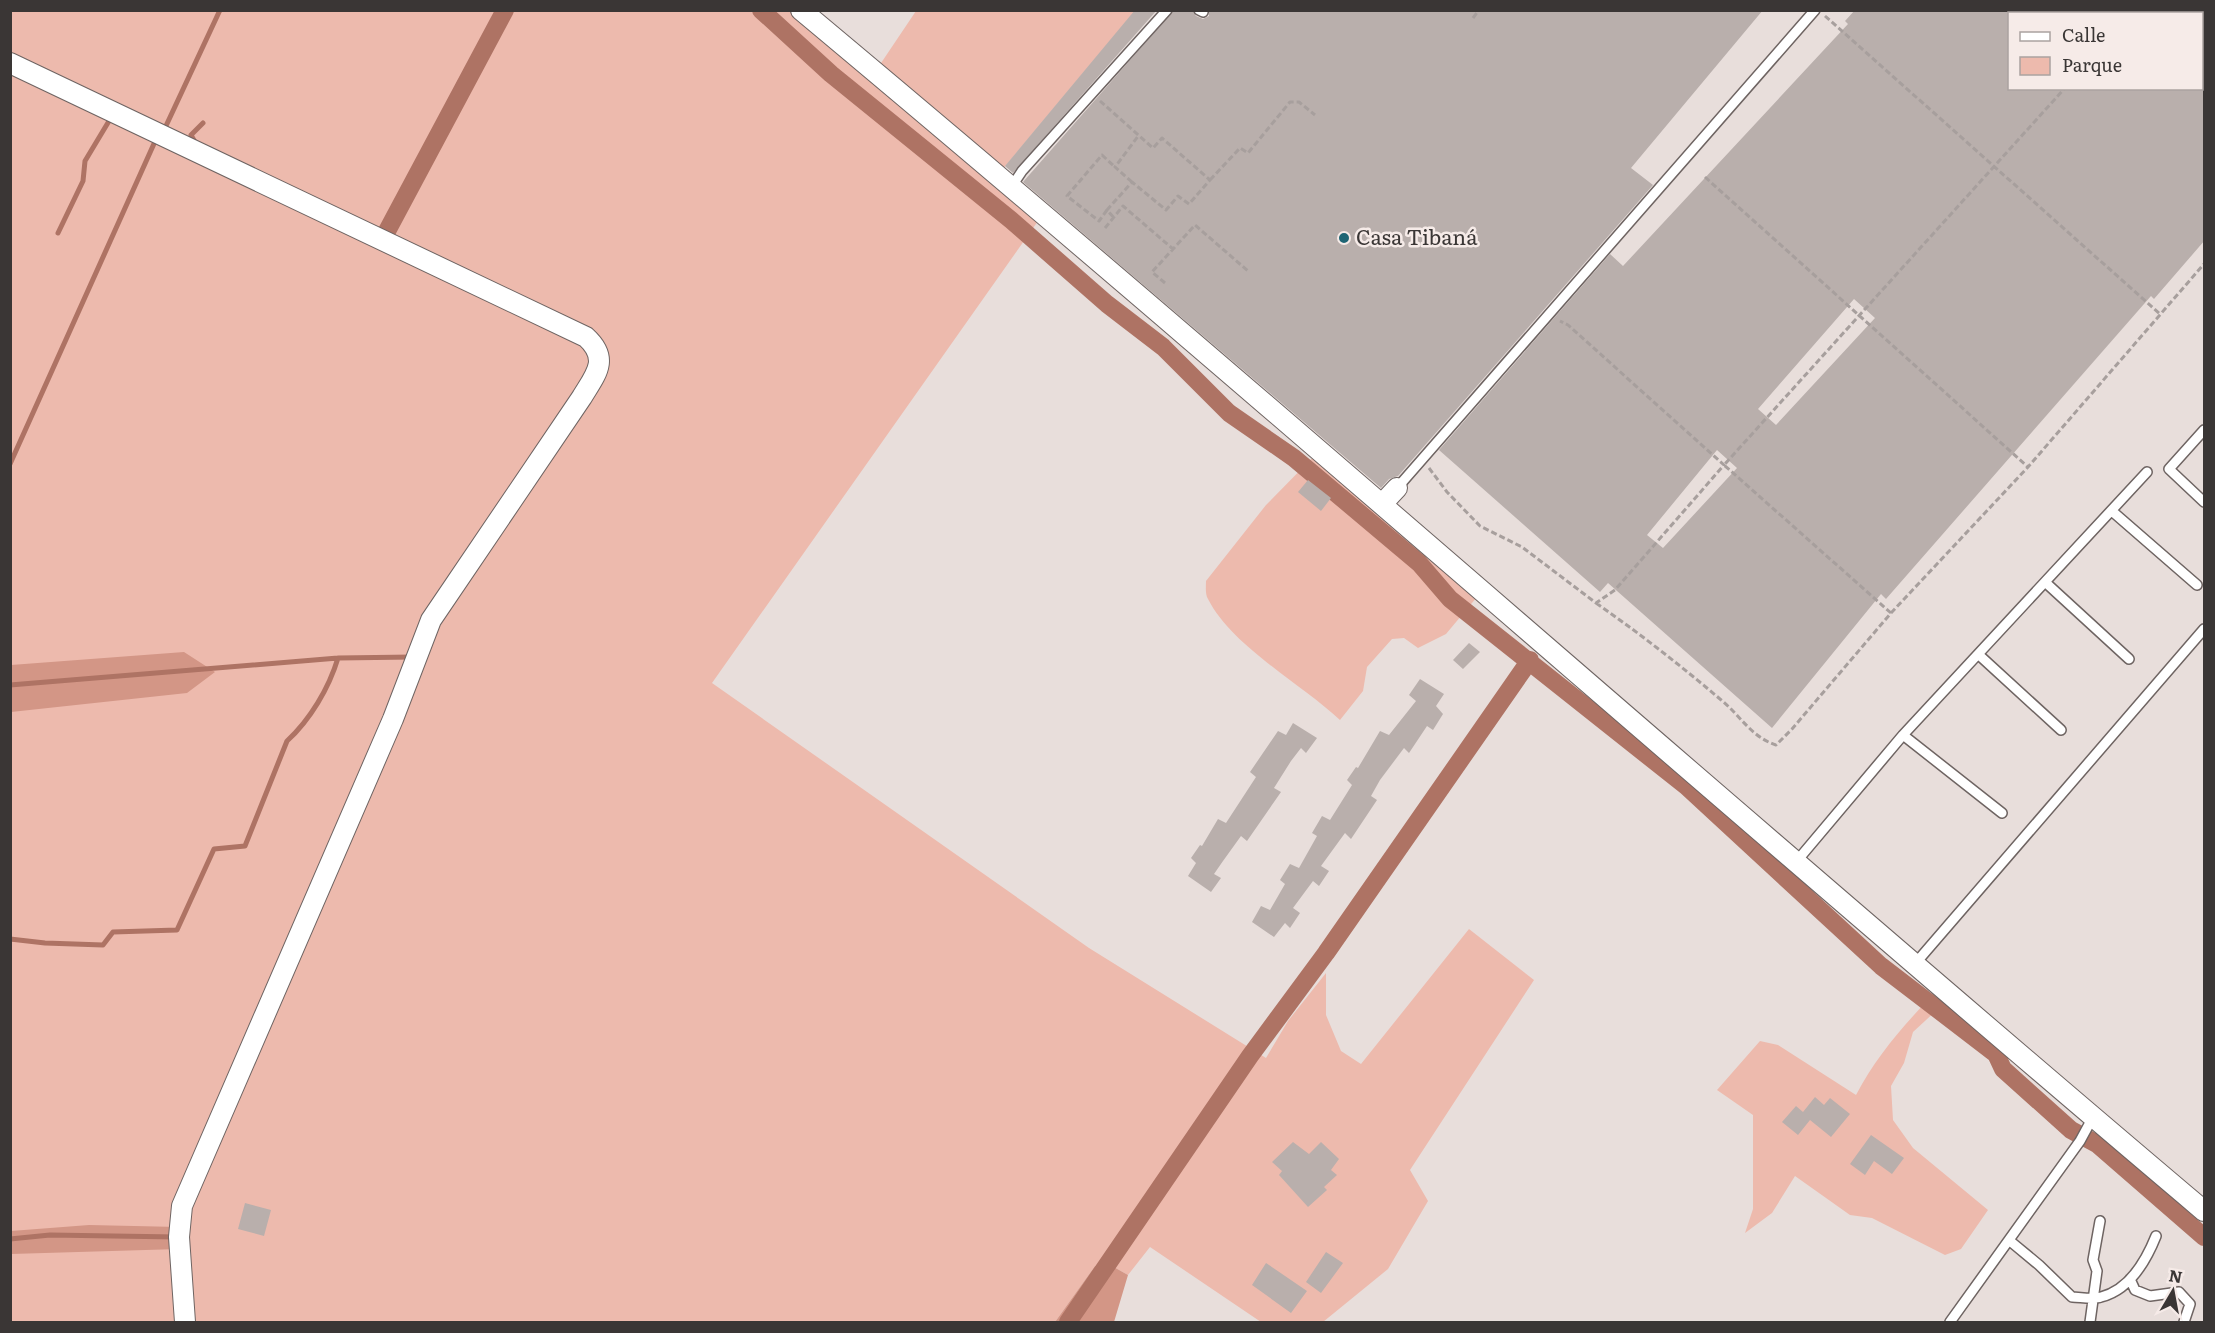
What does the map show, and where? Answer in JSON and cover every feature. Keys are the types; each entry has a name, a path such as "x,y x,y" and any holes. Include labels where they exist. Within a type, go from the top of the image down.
{"street":[{"path":"801,10 1012,186 1382,504 1913,966 2205,1211"},
{"path":"10,63 586,338 597,347 599,360 596,373 582,397 431,620 388,730 182,1206 178,1237 185,1323"},
{"path":"1382,504 1397,488"}],"lane":[{"path":"1012,186 1022,171 1167,10"},
{"path":"1397,488 1817,10"},
{"path":"2205,430 2169,469 2205,502"},
{"path":"1796,862 1903,735 2113,512 2147,472"},
{"path":"2113,512 2197,585"},
{"path":"2045,582 2129,659"},
{"path":"1913,966 2205,629"},
{"path":"1979,655 2061,730"},
{"path":"1903,735 2002,813"},
{"path":"1950,1323 2080,1141 2093,1117"},
{"path":"2090,1323 2097,1271 2093,1260 2100,1221"},
{"path":"2010,1241 2072,1297 2100,1298 2130,1280 2146,1259 2156,1236"},
{"path":"2130,1280 2135,1290 2150,1296 2179,1292 2190,1304 2184,1323"}],"path":[{"path":"1473,18 1479,10"},
{"path":"1817,10 2160,314"},
{"path":"1596,603 1615,590 1724,465 2063,90"},
{"path":"1092,93 1153,148 1162,138 1210,180"},
{"path":"1132,182 1099,221 1067,196 1102,155 1166,210 1178,196 1189,204 1240,148 1248,153 1290,102 1299,102 1315,115"},
{"path":"1115,167 1139,135"},
{"path":"1705,177 2028,467"},
{"path":"1105,228 1124,206 1173,249"},
{"path":"1107,210 1114,218"},
{"path":"1165,283 1152,272 1195,225 1248,271"},
{"path":"1422,459 1447,492 1480,526 1522,547 1645,638 1721,699 1761,740 1776,744 1792,729 1891,613 2028,467 2205,264"},
{"path":"1548,316 1568,325 1891,613"}],"green space":[{"path":"10,11 800,11 875,72 916,11 1135,11 997,176 1043,214 712,683 1089,948 1266,1058 1288,1021 1326,973 1326,1015 1341,1051 1361,1064 1469,929 1534,980 1410,1170 1428,1201 1388,1269 1323,1322 1261,1322 1150,1247 1128,1275 1112,1266 1095,1266 1055,1322 11,1322"},
{"path":"1319,451 1482,591 1446,634 1418,648 1404,638 1392,639 1367,667 1363,691 1340,720 1233,633 1219,616 1206,593 1206,581 1266,505"},
{"path":"1939,988 1951,997 1913,1032 1904,1063 1891,1086 1893,1120 1913,1148 1988,1210 1961,1249 1945,1255 1872,1218 1850,1215 1795,1176 1772,1213 1745,1233 1753,1209 1753,1115 1717,1090 1760,1041 1778,1045 1856,1095 1883,1052"}],"shaded area":[{"path":"184,652 215,672 187,693 11,712 11,665"},
{"path":"89,1225 179,1227 179,1249 11,1254 11,1231"},
{"path":"1095,1266 1112,1266 1128,1275 1114,1322 1055,1322"}],"building":[{"path":"1135,10 1157,10 1013,173 1005,166"},
{"name":"Casa Tibaná","path":"1174,10 1192,10 1196,16 1203,19 1209,16 1209,10 1763,10 1631,168 1653,185 1398,476 1389,479 1381,488 1023,182"},
{"path":"1855,10 2010,10 2008,12 2008,90 2203,90 2205,88 2205,240 2154,299 2151,296 1886,599 1881,594 1772,728 1608,583 1600,592 1439,450 1610,254 1623,266 1848,24 1845,21","holes":["1854,299 1875,318 1776,425 1758,409","1717,450 1737,468 1663,548 1647,535"]},
{"path":"1308,480 1331,498 1321,511 1298,492"},
{"path":"1469,643 1480,652 1463,669 1453,660"},
{"path":"1420,679 1444,694 1436,706 1443,714 1433,730 1427,726 1409,753 1404,748 1380,780 1371,796 1377,800 1351,839 1345,833 1321,866 1329,871 1319,886 1313,881 1293,908 1300,913 1290,928 1285,923 1274,937 1252,922 1261,906 1270,910 1285,884 1280,880 1290,864 1299,868 1317,836 1312,833 1322,816 1330,820 1352,785 1347,780 1356,767 1358,768 1380,731 1389,735 1416,701 1409,695"},
{"path":"1293,723 1317,738 1306,753 1301,748 1291,761 1274,788 1281,792 1247,841 1241,836 1223,861 1214,874 1221,878 1211,892 1188,876 1196,863 1191,858 1200,845 1202,846 1218,819 1226,823 1256,777 1250,772 1278,731 1286,735"},
{"path":"1815,1097 1824,1105 1830,1098 1850,1114 1831,1137 1810,1120 1798,1135 1782,1122 1796,1106 1803,1112"},
{"path":"1871,1135 1904,1158 1892,1174 1874,1161 1865,1175 1850,1164"},
{"path":"1293,1142 1309,1154 1321,1142 1339,1159 1331,1170 1337,1175 1324,1187 1327,1190 1308,1207 1279,1175 1282,1171 1272,1162"},
{"path":"245,1203 271,1210 264,1236 238,1229"},
{"path":"1326,1252 1343,1263 1321,1293 1306,1282"},
{"path":"1266,1263 1307,1291 1291,1313 1252,1285"}],"waterway":[{"path":"161,126 165,128 220,10"},
{"path":"386,233 505,10"},
{"path":"761,10 831,74 1011,220 1107,304 1163,347 1229,413 1294,458 1419,563 1450,599 1686,786 1881,966 1996,1054 2003,1069 2071,1130 2097,1144 2204,1237"},
{"path":"58,233 83,181 85,161 112,116"},
{"path":"196,144 191,135 203,123"},
{"path":"10,464 157,137"},
{"path":"10,685 338,658 413,657"},
{"path":"10,939 103,945 113,932 177,930 214,849 245,846 287,741 318,703 338,658"},
{"path":"1068,1322 1250,1056 1326,953 1530,660"},
{"path":"10,1239 50,1235 177,1237"}],"place":[{"name":"Casa Tibaná","path":"1344,238"}]}
